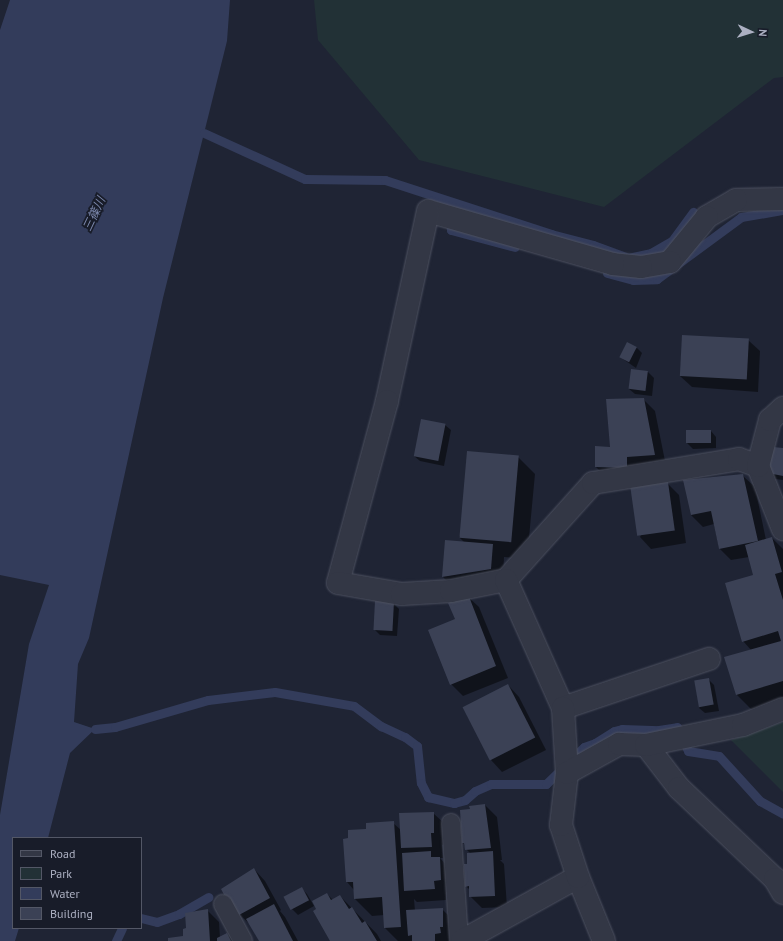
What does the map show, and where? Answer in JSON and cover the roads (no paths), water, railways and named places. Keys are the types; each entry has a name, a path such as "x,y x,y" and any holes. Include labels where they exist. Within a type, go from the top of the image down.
{"street":[{"path":"758,466 739,459 593,483 506,580 451,591 402,594 338,583 387,401 428,211 613,264 641,267 670,262 707,217 736,200 783,199"},
{"path":"783,408 770,420 758,466 783,529"},
{"path":"506,580 563,708 567,774 560,824 578,877 604,941"},
{"path":"563,708 709,659"},
{"path":"567,774 619,744 646,745 742,725 783,709"},
{"path":"646,745 679,788 775,879 783,893"},
{"path":"460,941 578,877"}],"lane":[{"path":"451,823 460,941"},
{"path":"223,904 243,941"}],"water":[{"name":"三篠川","path":"10,0 230,0 227,41 163,298 89,638 78,664 74,722 95,729 70,753 48,837 12,837 12,929 19,929 15,941 0,941 0,815 29,644 49,585 0,575 0,30"}],"waterway":[{"path":"204,133 305,179 385,180 551,234 593,245 628,258 651,253 672,241 693,212"},
{"path":"607,273 633,280 657,279 741,217 783,210"},
{"path":"449,217 451,230 515,247"},
{"path":"95,729 115,727 208,700 275,692 354,706 381,726 405,737 417,746 421,783 428,797 454,803 465,800 475,791 491,784 546,784 584,747 595,743 614,731 622,729 659,730 677,727 688,751 719,756 760,801 783,814"},
{"path":"142,918 157,922 179,914 208,897"},
{"path":"116,941 122,929"}]}
